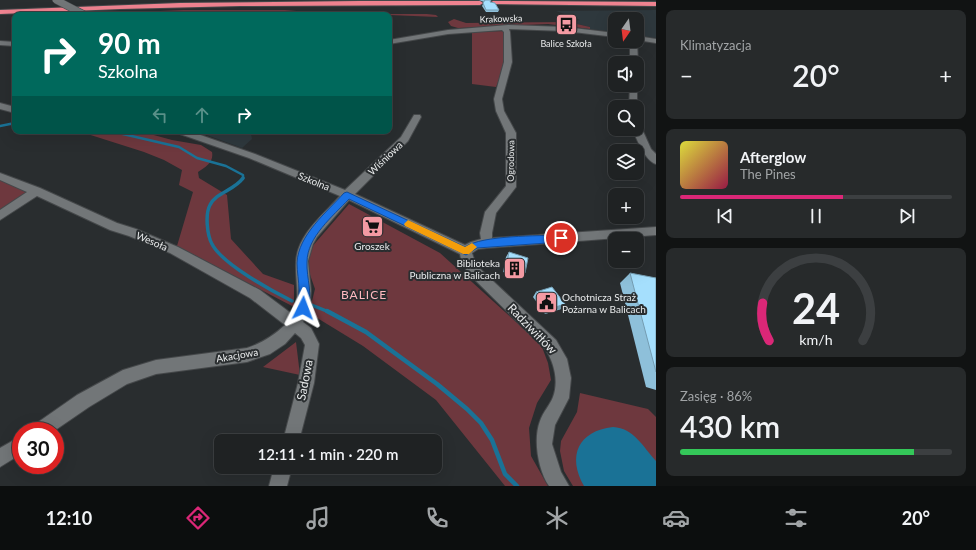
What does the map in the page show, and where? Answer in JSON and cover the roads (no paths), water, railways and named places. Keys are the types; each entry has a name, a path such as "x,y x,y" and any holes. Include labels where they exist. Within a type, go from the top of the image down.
{"highway":[{"path":"0,7 131,0"},
{"path":"0,12 120,6 305,2 480,3"},
{"path":"492,3 656,4"},
{"path":"67,12 185,5"},
{"path":"0,16 12,15"}],"street":[{"path":"56,0 79,12"},
{"name":"Krakowska","path":"392,41 450,31 504,28 552,28 608,35"},
{"name":"Ogrodowa","path":"487,243 486,233 491,212 511,187 511,133 500,111 498,98 500,85 507,68 506,32 504,28"},
{"path":"644,39 656,41"},
{"path":"0,43 12,44"},
{"path":"0,106 12,109"},
{"name":"Wiśniowa","path":"347,195 406,139 417,117"},
{"name":"Szkolna","path":"189,134 252,156 347,195 466,251"},
{"path":"640,136 647,150 656,161"},
{"name":"Wesoła","path":"0,176 114,227 132,232 174,250 255,294 294,325"},
{"path":"0,216 36,191"},
{"name":"Akacjowa","path":"53,422 83,401 123,378 156,367 247,355 265,349 280,339 294,325 303,308 304,291 302,261 307,244 312,234 347,195"},
{"path":"466,251 475,245 487,243 656,230"},
{"name":"Radziwiłłów","path":"466,251 466,259 472,269 551,345 560,359 563,378 561,398 547,423 544,444 553,476 560,486"},
{"name":"Sadowa","path":"293,434 306,383 312,344 306,334 294,325"},
{"path":"0,458 12,450"},
{"path":"278,486 282,474"}],"water":[{"path":"613,427 627,431 638,439 656,461 656,486 584,486 576,465 576,455 579,447 591,434 601,429"}],"waterway":[{"path":"0,126 12,124"},
{"path":"123,134 179,147 197,158 226,166 243,175 243,178"},
{"path":"243,178 235,186 216,197 210,205 207,219 210,240 217,252 236,268 292,301"},
{"path":"309,304 328,312"},
{"path":"328,312 366,332 437,384 467,409 481,423 492,440 505,474 517,486"}],"place":[{"name":"Balice Szkoła","path":"566,25"},
{"name":"Groszek","path":"372,226"},
{"name":"Biblioteka Publiczna w Balicach","path":"515,269"},
{"name":"Ochotnicza Straż Pożarna w Balicach","path":"547,303"}],"district":[{"name":"BALICE","path":"364,295"}]}
